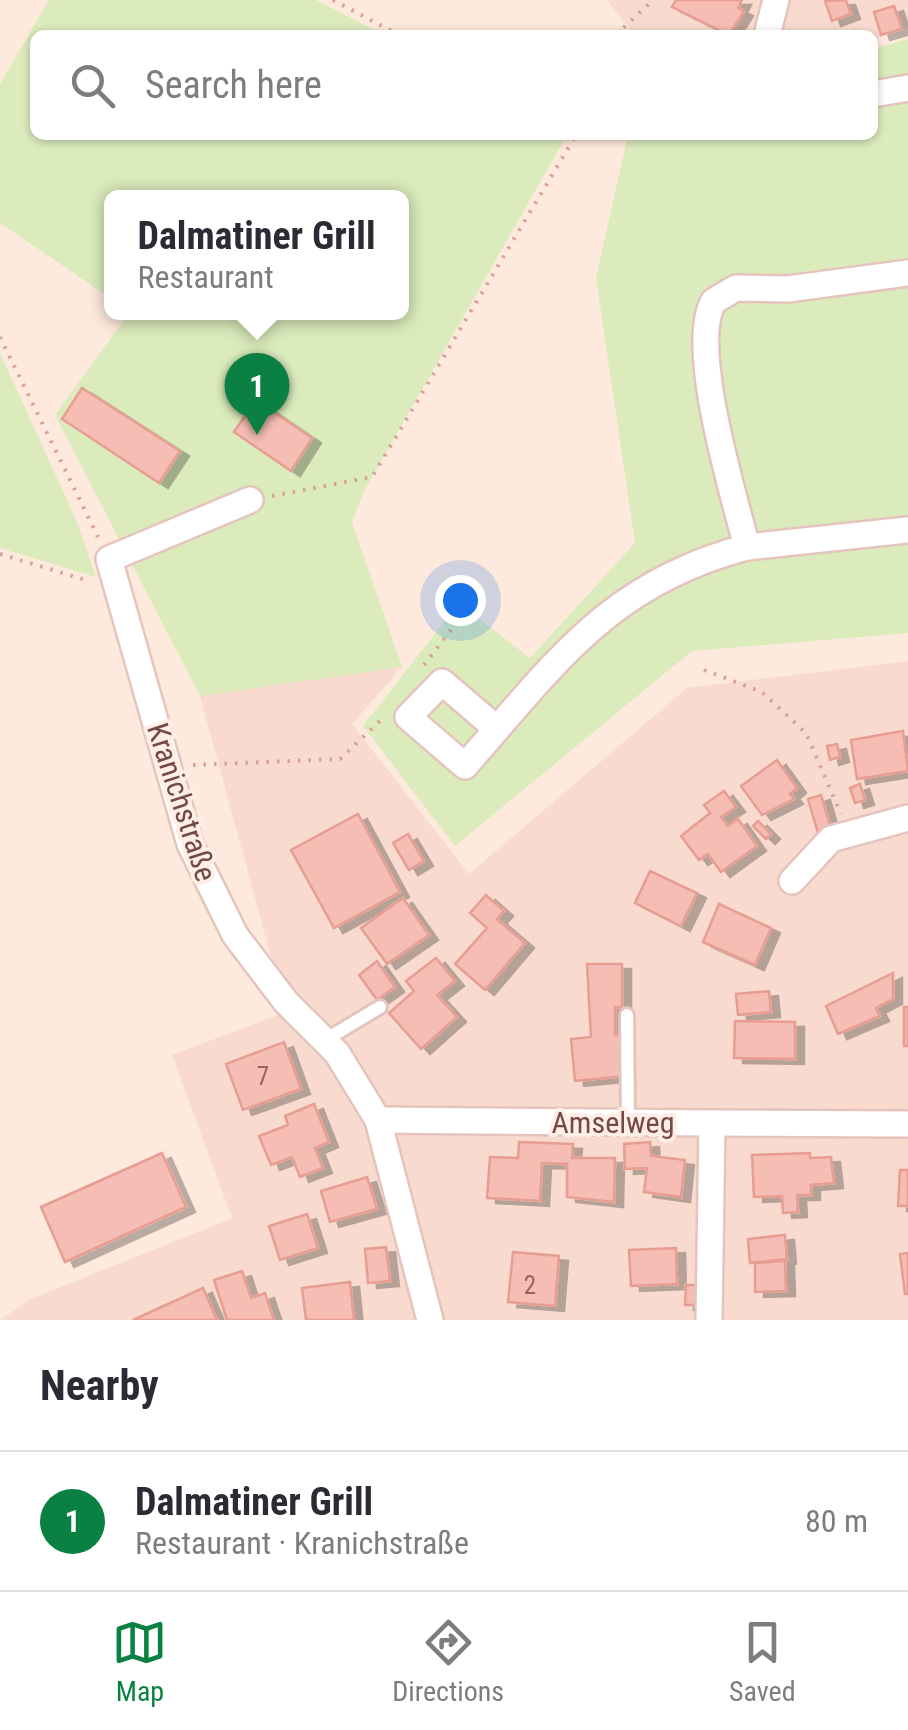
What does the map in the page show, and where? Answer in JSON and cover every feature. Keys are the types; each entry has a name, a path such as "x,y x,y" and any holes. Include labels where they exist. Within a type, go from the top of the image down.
{"street":[{"path":"767,30 776,0"},
{"path":"878,93 908,88"},
{"path":"747,547 712,400 706,324 710,308 720,295 736,288 788,289 908,273"},
{"path":"109,559 250,500"},
{"path":"497,729 557,658 604,614 686,566 747,547 908,530"},
{"name":"Kranichstraße","path":"109,559 190,844 235,935 286,1002 325,1040 378,1120 430,1320"},
{"path":"792,882 831,839 908,818"},
{"name":"Amselweg","path":"378,1120 712,1123 709,1320"},
{"path":"712,1123 908,1124"}],"lane":[{"path":"325,1040 380,1008"},
{"path":"627,1015 628,1122"}],"path":[{"path":"333,0 390,30"},
{"path":"621,30 653,0"},
{"path":"250,500 372,477 573,140"},
{"path":"0,336 109,559"},
{"path":"0,554 122,594"},
{"path":"414,678 473,601"},
{"path":"704,670 762,692 806,733 848,834"},
{"path":"171,779 200,762 340,759 372,732 393,705"}],"shaded area":[{"path":"607,0 908,0 908,28 878,37 878,30 630,30"},
{"path":"908,661 908,1320 0,1320 29,1300 232,1218 172,1055 286,1012 200,696 402,667 352,724 469,874 687,688"}],"green space":[{"path":"49,0 316,0 374,30 32,30"},
{"path":"30,33 30,140 564,140 364,491 352,522 402,667 200,696 55,415 124,320 409,320 409,190 104,190 104,294 0,223 0,84"},
{"path":"908,39 908,633 692,651 455,846 363,726 459,603 530,658 635,543 596,278 627,140 878,140 878,48"},
{"path":"0,353 77,522 96,577 0,548"}],"building":[{"path":"676,0 742,0 738,8 744,11 732,30 719,30 672,7"},
{"path":"846,0 851,14 832,21 825,1"},
{"path":"894,6 902,29 881,35 874,12"},
{"path":"82,388 180,451 159,483 62,419"},
{"path":"256,400 312,438 291,471 234,432"},
{"path":"903,731 908,771 857,779 851,740"},
{"path":"837,744 840,757 830,760 827,746"},
{"path":"777,760 797,788 790,794 794,799 762,815 741,786"},
{"path":"860,784 865,800 855,803 850,788"},
{"path":"724,791 736,807 721,817 728,826 738,819 757,846 721,872 708,854 699,860 681,836 710,813 704,805"},
{"path":"821,795 831,829 818,833 808,799"},
{"path":"358,814 400,892 334,928 291,850"},
{"path":"758,821 771,834 766,839 753,826"},
{"path":"408,834 424,861 409,870 393,843"},
{"path":"650,871 697,893 681,926 635,903"},
{"path":"486,895 504,911 497,919 525,943 485,990 455,964 487,928 470,913"},
{"path":"403,898 429,935 387,964 361,928"},
{"path":"719,904 771,928 755,965 703,942"},
{"path":"436,958 455,981 437,995 457,1017 421,1049 389,1013 414,991 406,981"},
{"path":"377,961 395,987 377,1000 359,975"},
{"path":"587,964 622,964 622,1007 615,1007 615,1035 621,1034 626,1076 575,1081 571,1039 591,1037"},
{"path":"893,973 893,999 876,1008 880,1016 838,1034 826,1006"},
{"path":"769,991 771,1012 738,1015 736,994"},
{"path":"904,1007 908,1007 908,1046 904,1046"},
{"path":"735,1021 795,1022 795,1059 734,1058"},
{"path":"284,1042 301,1089 243,1110 226,1064"},
{"path":"314,1104 329,1142 315,1148 323,1168 300,1177 292,1157 271,1165 259,1136 288,1125 285,1116"},
{"path":"519,1142 573,1144 572,1158 615,1158 614,1202 567,1197 567,1164 542,1163 540,1201 487,1198 490,1157 518,1158"},
{"path":"650,1142 651,1156 685,1160 681,1197 644,1192 647,1168 625,1169 624,1144"},
{"path":"162,1153 186,1207 65,1262 41,1207"},
{"path":"810,1153 810,1158 831,1157 834,1183 811,1185 811,1195 797,1195 798,1212 783,1213 782,1196 754,1197 752,1155"},
{"path":"900,1170 908,1170 908,1206 898,1206"},
{"path":"367,1177 377,1209 330,1222 321,1191"},
{"path":"307,1214 318,1248 280,1260 269,1226"},
{"path":"785,1235 787,1259 750,1263 748,1239"},
{"path":"386,1247 390,1281 368,1283 365,1249"},
{"path":"676,1248 677,1284 631,1286 629,1250"},
{"path":"513,1252 559,1256 555,1306 508,1302"},
{"path":"908,1253 908,1294 905,1294 900,1254"},
{"path":"785,1261 786,1291 755,1292 755,1263"},
{"path":"242,1271 251,1298 265,1293 274,1320 227,1320 214,1280"},
{"path":"350,1282 354,1320 306,1320 302,1288"},
{"path":"686,1285 700,1285 700,1305 685,1305"},
{"path":"203,1288 217,1320 133,1320"}],"place":[{"name":"Dalmatiner Grill","path":"257,435"}]}
